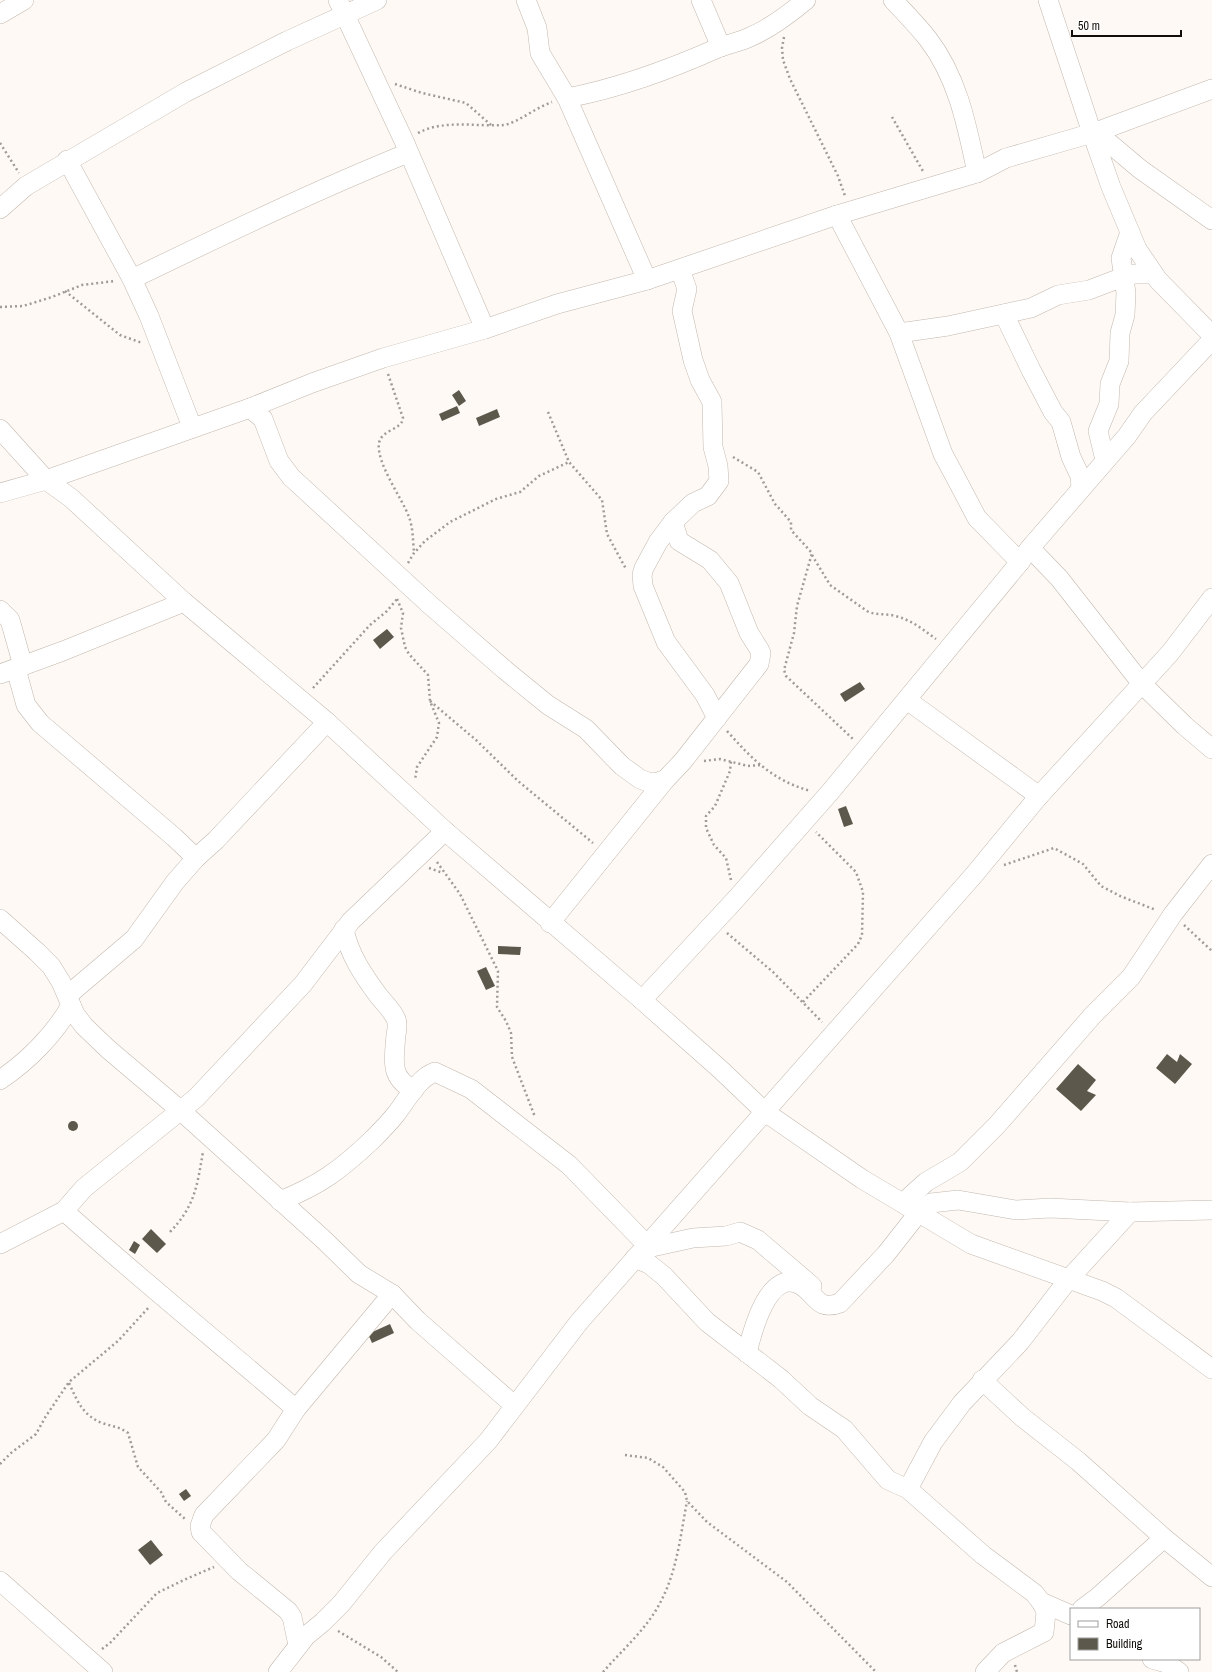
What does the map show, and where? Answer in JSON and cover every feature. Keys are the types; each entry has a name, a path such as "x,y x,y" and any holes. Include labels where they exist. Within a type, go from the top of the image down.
{"street":[{"path":"0,14 24,0"},
{"path":"0,209 26,186 67,160 186,92 287,41 342,7 377,0"},
{"path":"526,0 537,28 540,53 567,98 647,280"},
{"path":"701,0 721,47"},
{"path":"567,98 602,92 622,86 721,47 749,38 773,26 806,0"},
{"path":"893,0 928,39 950,77 962,107 977,173"},
{"path":"1048,0 1137,249 1153,274 1180,304 1212,334"},
{"path":"342,7 406,147 485,329"},
{"path":"0,493 46,480 192,427 250,408 312,383 384,358 485,329 557,304 647,280 844,213 926,187 977,173 1006,158 1094,132 1212,89"},
{"path":"1094,132 1211,225"},
{"path":"132,279 256,219 348,177 406,147"},
{"path":"67,160 132,279 163,350 192,427"},
{"path":"844,213 899,333 943,454 978,518 1025,555 1059,578 1142,684 1184,726 1212,749"},
{"path":"1105,460 1098,431 1109,404 1110,384 1120,361 1120,333 1125,315 1126,293 1121,258 1130,232"},
{"path":"680,269 687,289 682,311 693,360 700,380 712,402 713,447 719,481 708,496 693,503 672,522 658,542 644,568 642,575 643,586 666,642 705,695 717,718"},
{"path":"899,333 948,326 1031,308 1058,295 1089,290 1134,274 1153,274"},
{"path":"1004,314 1053,412 1061,422 1071,457 1080,476 1081,488"},
{"path":"642,1000 735,900 831,791 1025,555 1127,436 1143,413 1212,340"},
{"path":"250,408 263,419 279,461 291,477 402,579 521,683 557,711 575,720 586,729 622,766 640,779 648,782 654,783 665,780"},
{"path":"0,429 46,480 71,498 184,602 327,722 440,837 550,922 642,1000 721,1070 765,1112 862,1178 972,1244 1068,1280 1102,1291 1116,1298 1212,1369"},
{"path":"550,922 665,780 682,763 756,669 761,653 746,626 729,584 722,572 710,560 679,541 672,522"},
{"path":"278,1672 306,1636 323,1622 394,1541 488,1441 514,1405 579,1322 973,876 1039,796 1170,654 1212,598"},
{"path":"13,669 184,602"},
{"path":"0,610 10,620 13,669 26,705 40,723 174,837 196,858"},
{"path":"907,700 1039,796"},
{"path":"0,1080 27,1058 56,1028 70,1000 134,939 175,882 196,858 221,834 327,722"},
{"path":"0,1244 64,1211 84,1188 201,1093 303,984 344,929 440,837"},
{"path":"747,1353 755,1322 778,1286 783,1282 787,1281 802,1286 822,1304 830,1307 840,1303 857,1287 926,1182 960,1162 997,1125 1093,1015 1131,977 1173,914 1212,864"},
{"path":"0,919 38,952 51,966 84,1026 108,1049 180,1110 359,1274 392,1294 429,1332 514,1405"},
{"path":"344,929 348,946 354,957 369,983 396,1020 394,1067 401,1082 414,1090"},
{"path":"56,1028 74,1024 84,1026"},
{"path":"280,1201 309,1190 331,1176 371,1141 429,1074 435,1072 472,1090 569,1165 642,1250 649,1264 664,1276 707,1322 781,1379 810,1406 844,1429 888,1480 908,1489 983,1556 1034,1593 1046,1612 1044,1632 1003,1653 985,1672"},
{"path":"911,1207 958,1200 1016,1210 1062,1208 1130,1212 1212,1210"},
{"path":"64,1211 159,1295 221,1344 296,1409"},
{"path":"908,1489 933,1442 962,1403 982,1380 1020,1342 1068,1280 1130,1212"},
{"path":"642,1250 693,1238 726,1236 740,1232 748,1234 758,1240 810,1284 830,1307"},
{"path":"298,1645 292,1618 288,1611 238,1571 202,1532 200,1526 204,1515 276,1440 296,1409 392,1294"},
{"path":"982,1380 1022,1417 1078,1461 1164,1538 1212,1577"},
{"path":"1083,1608 1098,1598 1164,1538"},
{"path":"0,1582 103,1672"},
{"path":"1041,1602 1070,1616"},
{"path":"1156,1660 1166,1663 1178,1672"}],"path":[{"path":"785,32 782,48 783,60 790,79 838,176 844,213"},
{"path":"372,72 384,80 406,88 466,102 492,125"},
{"path":"406,147 427,129 442,126 513,123 544,104 567,98"},
{"path":"892,117 917,158 924,173 926,187"},
{"path":"0,143 26,186"},
{"path":"0,307 23,306 52,297 82,285 132,279"},
{"path":"65,291 120,335 163,350"},
{"path":"384,358 403,418 401,423 387,431 382,436 379,443 380,452 395,491 409,518 414,553"},
{"path":"548,412 569,462 599,496 603,504 608,534 614,547 629,572 643,586"},
{"path":"713,447 758,472 775,504 791,522 791,530 811,551 830,585 871,613 894,615 919,625 950,648"},
{"path":"302,700 370,625 387,611 397,599 402,579 414,553 437,531 450,522 496,499 520,492 539,476 569,462"},
{"path":"812,555 797,606 794,634 784,670 786,676 865,750"},
{"path":"397,599 403,612 401,628 405,647 409,654 428,675 430,701 438,716 439,729 434,743 417,767 415,773 415,784"},
{"path":"430,701 476,740 528,789 606,853"},
{"path":"717,718 743,749 771,775 812,792 831,791"},
{"path":"682,763 720,759 748,766 760,765"},
{"path":"731,761 730,771 715,806 706,816 706,828 711,839 728,864 732,892 735,900"},
{"path":"803,1002 858,944 862,935 863,892 856,872 852,866 804,821"},
{"path":"440,837 437,861 460,894 498,971 497,1007 506,1021 511,1033 512,1057 537,1121"},
{"path":"1002,866 1054,848 1083,864 1101,886 1120,896 1173,914 1212,951"},
{"path":"714,922 773,972 833,1034"},
{"path":"170,1232 183,1218 192,1201 204,1145 203,1132"},
{"path":"0,1464 11,1453 36,1434 46,1416 69,1382 118,1341 159,1295"},
{"path":"69,1382 81,1408 86,1414 101,1423 119,1428 128,1434 138,1467 161,1492 166,1502 202,1532"},
{"path":"603,1672 641,1629 662,1599 677,1554 687,1501 685,1492 663,1467 648,1458 625,1455"},
{"path":"687,1501 707,1522 787,1582 876,1672"},
{"path":"87,1658 96,1651 105,1648 157,1593 186,1578 229,1561"},
{"path":"323,1622 382,1658 398,1672"}],"building":[{"path":"459,390 466,401 459,406 452,395"},
{"path":"457,406 460,413 442,421 439,414"},
{"path":"497,409 500,417 479,426 476,418"},
{"path":"387,629 394,637 380,649 373,640"},
{"path":"860,682 865,689 845,702 840,694"},
{"path":"846,806 853,824 844,827 838,809"},
{"path":"498,946 521,947 520,955 498,954"},
{"path":"486,967 495,986 486,990 477,971"},
{"path":"1167,1054 1177,1062 1180,1054 1192,1064 1175,1084 1156,1068"},
{"path":"1078,1064 1096,1080 1087,1091 1096,1095 1081,1111 1056,1089"},
{"path":"71,1121 75,1121 78,1126 75,1131 71,1131 68,1128 68,1124"},
{"path":"151,1229 166,1244 157,1253 142,1239"},
{"path":"134,1241 140,1245 135,1254 129,1250"},
{"path":"390,1324 394,1333 372,1343 368,1334"},
{"path":"186,1489 191,1496 184,1501 179,1494"},
{"path":"151,1540 163,1555 150,1565 138,1550"}]}
